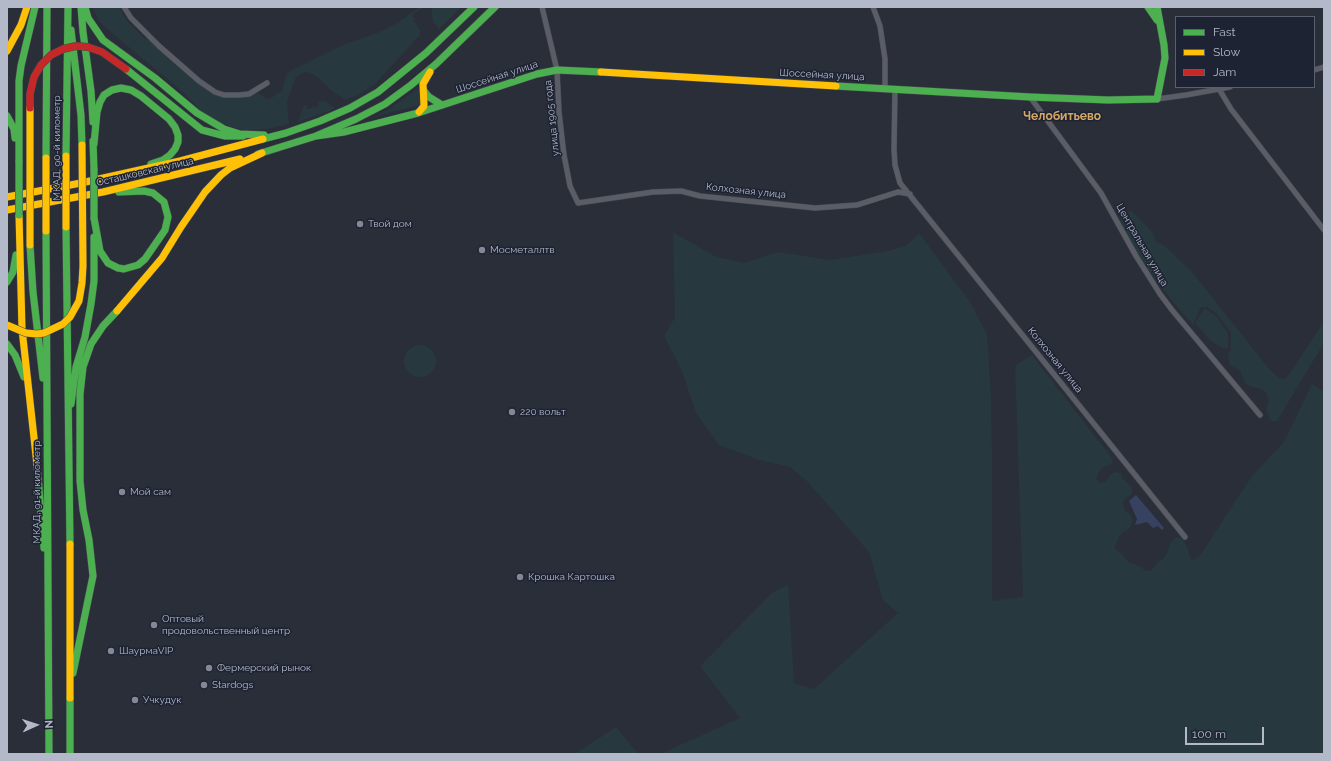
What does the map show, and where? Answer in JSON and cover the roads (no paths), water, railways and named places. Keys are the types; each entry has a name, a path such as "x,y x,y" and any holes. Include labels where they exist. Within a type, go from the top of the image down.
{"main road":[{"path":"7,51 21,25 27,7"},
{"path":"7,282 13,272 19,235 19,81 22,59 35,7"},
{"name":"МКАД, 90-й километр","path":"46,231 48,7"},
{"path":"7,325 26,333 37,334 49,331 63,324 70,317 79,301 83,266 81,115 68,7"},
{"name":"МКАД, 90-й километр","path":"68,7 66,156 68,429"},
{"path":"70,754 68,429 76,367 85,336 94,281 95,229 94,144 91,91 81,7"},
{"path":"85,7 88,18 103,40 155,78 197,113 224,129 240,134 256,136"},
{"path":"47,410 33,292 30,245 30,94 34,77 41,65 51,55 63,49 76,46 88,47 102,52 126,69 202,130 214,134 225,136 256,136 286,133 350,108 378,92 426,53 474,7"},
{"path":"316,136 356,119 385,104 436,64 495,7"},
{"path":"1148,7 1156,18 1163,39"},
{"path":"1157,7 1165,52 1157,99"},
{"path":"418,112 424,106 423,84 436,64"},
{"name":"Шоссейная улица","path":"316,136 359,129 442,105 537,74 557,70 1030,97 1108,100 1157,99"},
{"path":"94,144 97,112 100,102 104,95 112,90 121,88 131,90 141,96 169,119 176,131 178,142 175,149 163,160 106,178"},
{"path":"424,91 429,97 442,105"},
{"path":"7,116 14,129 19,162"},
{"name":"Осташковская улица","path":"7,197 106,178 180,161 286,133"},
{"name":"Осташковская улица","path":"7,210 103,192 183,174 287,146 316,136"},
{"path":"83,367 91,344 103,326 162,258 208,188 230,168 262,153"},
{"path":"95,229 100,251 104,258 113,266 124,269 138,265 145,259 165,230 167,224 168,217 164,202 153,193 144,191 103,192"},
{"name":"МКАД, 91-й километр","path":"46,231 49,754"},
{"path":"18,246 22,329 35,442 48,592"},
{"path":"70,692 80,635 93,576 80,481 80,394 85,336"},
{"path":"7,344 20,365 29,400"}],"street":[{"path":"124,7 132,18 159,46 199,81 215,92 224,95 244,95 249,94 267,83"},
{"name":"улица 1905 года","path":"542,7 557,70 559,112 564,155 570,186 578,203"},
{"path":"873,7 880,26 886,59 885,88"},
{"name":"Шоссейная улица","path":"1157,99 1224,88"},
{"name":"Колхозная улица","path":"895,89 894,149 900,182 1185,537"},
{"path":"1219,89 1231,109 1324,230"},
{"name":"Центральная улица","path":"1030,97 1101,192 1136,256 1160,294 1260,415"},
{"path":"898,192 900,182"},
{"name":"Колхозная улица","path":"578,203 654,192 681,191 700,196 814,208 857,204 898,192 910,194"}],"water":[{"path":"1136,495 1164,528 1162,530 1158,526 1153,528 1147,522 1135,525 1137,519 1129,501"}],"place":[{"name":"Твой дом","path":"360,224"},
{"name":"Мосметаллтв","path":"482,250"},
{"name":"220 вольт","path":"512,412"},
{"name":"Мой сам","path":"122,492"},
{"name":"Крошка Картошка","path":"520,577"},
{"name":"Оптовый продовольственный центр","path":"154,625"},
{"name":"ШаурмаVIP","path":"111,651"},
{"name":"Фермерский рынок","path":"209,668"},
{"name":"Stardogs","path":"204,685"},
{"name":"Учкудук","path":"135,700"}],"district":[{"name":"Челобитьево","path":"1062,116"}]}
